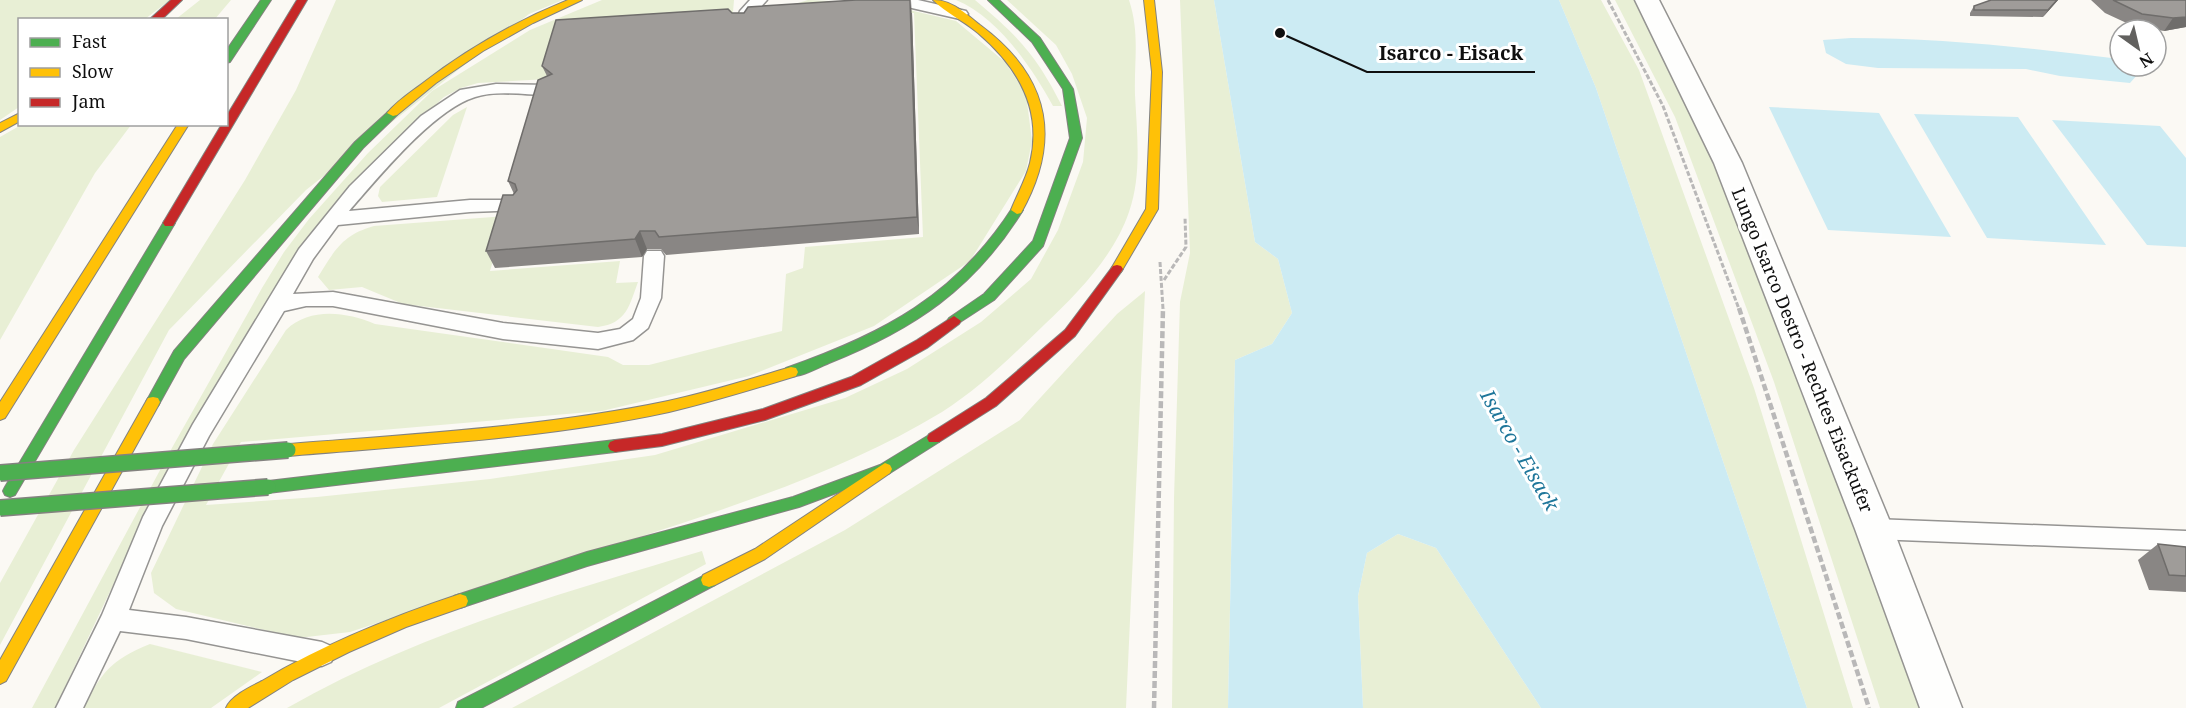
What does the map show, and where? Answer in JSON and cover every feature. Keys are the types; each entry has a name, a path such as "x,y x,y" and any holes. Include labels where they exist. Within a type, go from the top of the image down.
{"main road":[{"path":"156,18 177,0"},
{"path":"228,57 266,0"},
{"path":"228,124 302,0"},
{"path":"0,676 179,355 359,145 409,98 497,39 544,12 577,0"},
{"path":"0,473 484,433 616,416 712,398 810,367 880,334 939,298 982,260 1029,191 1038,155 1039,122 1033,94 1019,64 962,14 938,0"},
{"path":"0,508 268,487 469,465 662,440 765,414 856,381 922,344 989,297 1039,243 1076,138 1068,89 1036,40 993,0"},
{"path":"464,708 760,554 885,469 991,402 1070,333 1124,260 1152,209 1157,72 1149,0"},
{"path":"0,128 18,117"},
{"path":"0,414 183,126"},
{"path":"0,508 227,126"},
{"path":"234,708 273,681 326,655 434,610 587,559 794,503 885,469"}],"street":[{"name":"Lungo Isarco Destro - Rechtes Eisackufer","path":"1647,0 1728,163 1874,529 1941,708"}],"lane":[{"path":"742,25 748,11 759,0"},
{"path":"896,0 962,14"},
{"path":"69,708 113,618 151,524 201,430 277,305 305,254 333,219 413,132 445,104 468,93 491,90 548,90"},
{"path":"333,219 470,206 514,206"},
{"path":"277,305 306,299 333,299 503,331 598,341 626,335 641,323 651,298 654,256"},
{"path":"1874,529 2186,541"},
{"path":"113,618 186,628 326,655"}],"path":[{"path":"1608,0 1663,106 1719,253 1759,366 1869,708"},
{"path":"1152,209 1163,282 1154,708"}],"green space":[{"path":"0,0 170,0 146,18 18,18 18,108 0,120"},
{"path":"200,0 231,0 216,18 177,18"},
{"path":"336,0 563,0 529,14 306,190 169,330 0,645 0,583 74,450 245,180 296,90"},
{"path":"602,0 734,0 732,24 547,79 478,83 461,88 444,97 380,157 324,220 247,335 148,511 55,708 32,708 173,446 262,288 284,252 309,219 368,153 432,91 530,30"},
{"path":"808,0 880,3 956,21 1005,62 1026,94 1032,141 1026,171 970,261 874,326 749,376 602,411 241,442 206,505 317,497 490,479 655,455 845,398 907,369 981,322 1031,279 1058,230 1083,162 1087,118 1072,74 1056,45 1007,0 1129,0 1135,36 1138,154 1136,184 1129,212 1114,244 1094,273 996,371 956,403 906,433 792,484 674,526 350,632 298,638 176,609 154,593 151,573 213,444 286,330 306,318 317,315 340,315 375,324 608,357 623,365 649,365 782,331 786,274 803,268 805,247 923,237 914,13 758,22 772,11"},
{"path":"956,0 975,0 1015,36 1044,73 1062,106 1053,106 1024,60 1000,31 986,18"},
{"path":"1180,0 1214,0 1255,242 1278,259 1292,313 1272,344 1235,360 1228,708 1172,708 1174,498 1180,302 1190,253"},
{"path":"1559,0 1601,0 1639,70 1754,388 1853,708 1807,708 1596,88"},
{"path":"1615,0 1634,0 1698,128 1787,348 1922,708 1880,708 1774,382 1675,117"},
{"path":"467,107 437,197 382,202 378,196 380,187 453,115"},
{"path":"19,126 130,126 95,173 0,340 0,137"},
{"path":"506,216 490,271 620,261 616,283 638,282 629,306 621,317 615,322 598,327 403,304 362,287 329,290 318,277 340,245 354,234 374,226"},
{"path":"1145,291 1126,708 512,708 845,530 1020,420 1117,314"},
{"path":"1398,534 1436,548 1541,708 1363,708 1358,596 1367,553"},
{"path":"702,551 706,564 439,708 287,708 387,658 438,637 542,600"},
{"path":"150,644 262,672 211,708 82,708 109,668 125,656"}],"water":[{"path":"1214,0 1559,0 1596,88 1807,708 1541,708 1436,548 1398,534 1367,553 1358,596 1363,708 1228,708 1235,360 1272,344 1292,313 1278,259 1255,242"},
{"path":"1885,38 1952,42 2108,58 2108,78 2134,78 2130,83 2060,76 2026,69 1878,68 1846,64 1826,53 1823,40"},
{"path":"1769,107 1879,113 1951,237 1828,230"},
{"path":"1914,114 2018,117 2106,245 1987,238"},
{"path":"2052,120 2160,126 2186,158 2186,247 2147,245"}],"building":[{"path":"856,0 910,0 917,217 659,237 655,231 640,231 635,239 486,251 503,195 513,195 517,190 515,184 508,181 538,80 552,74 542,66 556,20 728,9 732,13 744,13 748,7"},
{"path":"1991,0 2057,0 2048,10 1974,10 1974,6"},
{"path":"2113,0 2186,0 2186,17 2173,18 2142,14"},
{"path":"2158,544 2186,547 2186,576 2169,575"}],"traffic: fast":[{"path":"228,57 266,0"},
{"path":"954,321 989,297 1039,243 1076,138 1068,89 1036,40 993,0"},
{"path":"153,402 179,355 359,145 393,113"},
{"path":"791,372 872,339 923,310 968,273 992,247 1017,210"},
{"path":"10,491 169,223"},
{"path":"460,601 587,559 794,503 885,469 934,438"},
{"path":"268,487 615,446"},
{"path":"0,473 288,450"},
{"path":"0,508 268,487"},
{"path":"464,708 709,580"}],"traffic: slow":[{"path":"393,113 455,64 505,34 577,0"},
{"path":"938,0 1000,47 1017,66 1030,88 1038,111 1040,136 1036,163 1017,210"},
{"path":"1117,269 1152,209 1157,72 1149,0"},
{"path":"0,128 18,117"},
{"path":"0,414 183,126"},
{"path":"288,450 479,434 606,418 730,391 791,372"},
{"path":"0,676 153,402"},
{"path":"709,580 760,554 885,469"},
{"path":"234,708 287,675 343,646 460,601"}],"traffic: jam":[{"path":"156,18 177,0"},
{"path":"228,124 302,0"},
{"path":"169,223 227,126"},
{"path":"934,438 991,402 1070,333 1117,269"},
{"path":"615,446 662,440 765,414 856,381 922,344 954,321"}],"place":[{"name":"Isarco - Eisack","path":"1280,33"}]}
